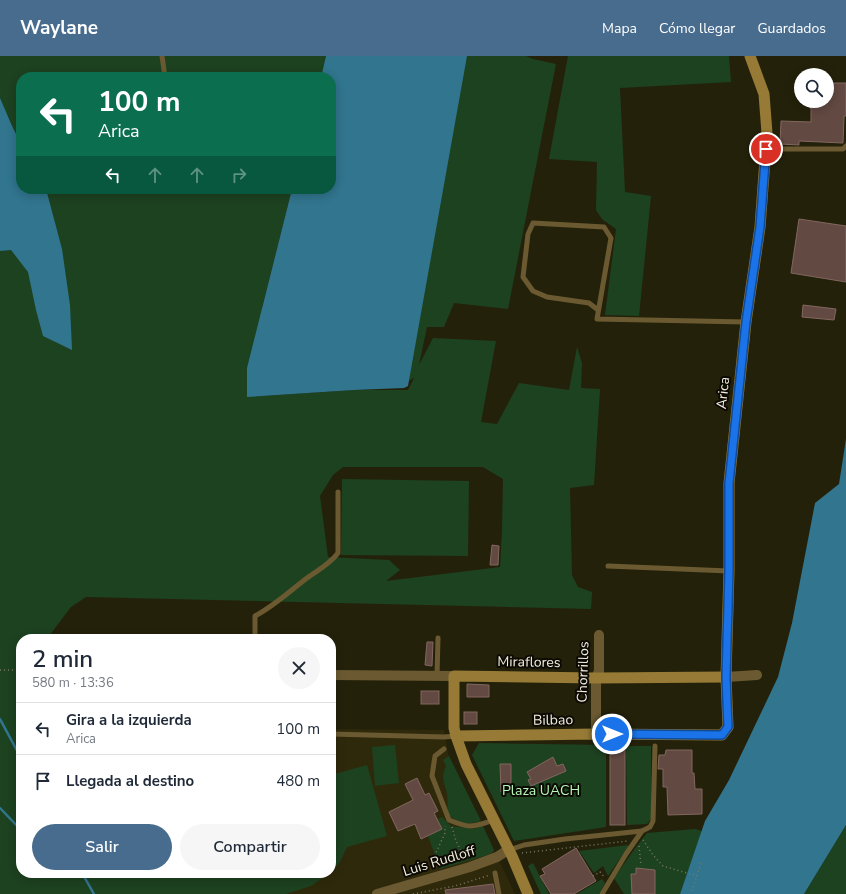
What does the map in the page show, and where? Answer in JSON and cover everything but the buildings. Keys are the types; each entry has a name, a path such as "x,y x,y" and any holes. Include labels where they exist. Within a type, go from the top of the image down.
{"main road":[{"name":"Arica","path":"722,735 728,727 726,677 729,571 729,483 746,322 760,227 767,133 764,94 750,56"},
{"name":"Miraflores","path":"454,676 596,678 726,677"},
{"path":"454,676 456,736 466,764 510,853 528,894"},
{"name":"Bilbao","path":"456,736 596,734 722,735"}],"street":[{"name":"Chorrillos","path":"596,734 596,678 599,671 599,635"},
{"name":"Miraflores","path":"336,675 454,676"},
{"path":"726,677 757,675"},
{"name":"Luis Rudloff","path":"376,894 470,867 510,853"}],"lane":[{"path":"162,56 164,72"},
{"path":"766,149 843,149 846,146"},
{"path":"598,310 589,303 547,297 533,291 523,277 528,234 533,222 604,228 611,238 597,319 746,322"},
{"path":"255,634 255,616 268,609 307,578 333,561 338,553 338,492"},
{"path":"608,566 729,571"},
{"path":"437,676 438,638"},
{"path":"336,734 456,736"},
{"path":"510,853 524,845 642,831 650,827 653,821 655,746"},
{"path":"444,750 435,756 432,776 449,820 471,827 494,820"},
{"path":"602,894 642,831"},
{"path":"495,873 499,894"}],"path":[{"path":"0,670 16,670"},
{"path":"440,876 433,859 445,833 446,814"},
{"path":"449,820 456,842 470,867"},
{"path":"637,840 641,866"},
{"path":"510,853 516,854 644,840 653,855 664,866 697,876"},
{"path":"692,890 701,863"},
{"path":"593,876 600,872 608,883"},
{"path":"413,894 455,886 495,873"}],"shaded area":[{"path":"336,729 444,730 448,754 515,894 0,894 16,878 336,878"}],"green space":[{"path":"0,56 326,56 322,72 16,72 16,194 291,194 262,308 328,194 336,194 336,72 331,72 333,56 526,56 556,64 508,309 454,303 444,327 427,327 419,365 433,338 496,341 481,422 497,424 519,383 569,390 577,347 582,363 581,388 600,389 594,485 570,488 572,575 578,587 592,592 591,609 86,597 71,607 51,634 16,634 16,878 323,878 311,886 286,894 0,894","holes":["414,378 408,390 354,390 248,397 405,383","343,467 483,467 503,479 500,567 386,581 400,570 389,560 328,557 320,496 333,475"]},
{"path":"568,56 729,56 731,82 620,88 625,192 651,196 639,316 605,315 616,229 602,219 596,210 597,162 549,159"},
{"path":"342,479 469,481 468,556 341,555"},
{"name":"Plaza UACH","path":"479,743 606,745 606,827 514,841 472,755"},
{"path":"395,745 399,783 375,786 372,747"},
{"path":"626,746 651,746 651,819 647,824 627,825"},
{"name":"Plaza UACH","path":"449,756 481,821 463,823 455,820 448,814 447,794 443,777 446,766 443,760"},
{"path":"367,765 387,836 347,847 340,862 336,866 336,774"},
{"path":"442,817 451,826 474,829 483,826 494,850 491,854 440,869 428,836 442,829 438,819"},
{"path":"846,825 846,894 804,894"},
{"path":"695,829 702,831 680,894 624,894 614,878 647,833"},
{"path":"628,845 608,876 603,866 594,873 579,851"},
{"path":"533,863 549,894 541,894 528,866"},
{"path":"602,879 605,883 599,894 577,894"}],"water":[{"path":"326,56 467,56 408,386 404,388 247,397 247,368 291,194 336,194 336,72 322,72"},
{"path":"0,98 16,134 16,194 47,194 62,249 70,305 72,350 43,336 28,272 11,250 0,251"},
{"path":"846,439 846,825 804,894 680,894 705,821 729,780 778,677 792,623 815,503 839,484"}],"waterway":[{"path":"0,719 16,749"},
{"path":"0,808 16,825"},
{"path":"85,878 94,894"}],"route":[{"path":"612,734 722,735 728,727 726,677 729,571 729,483 746,322 760,227 766,149"}]}
